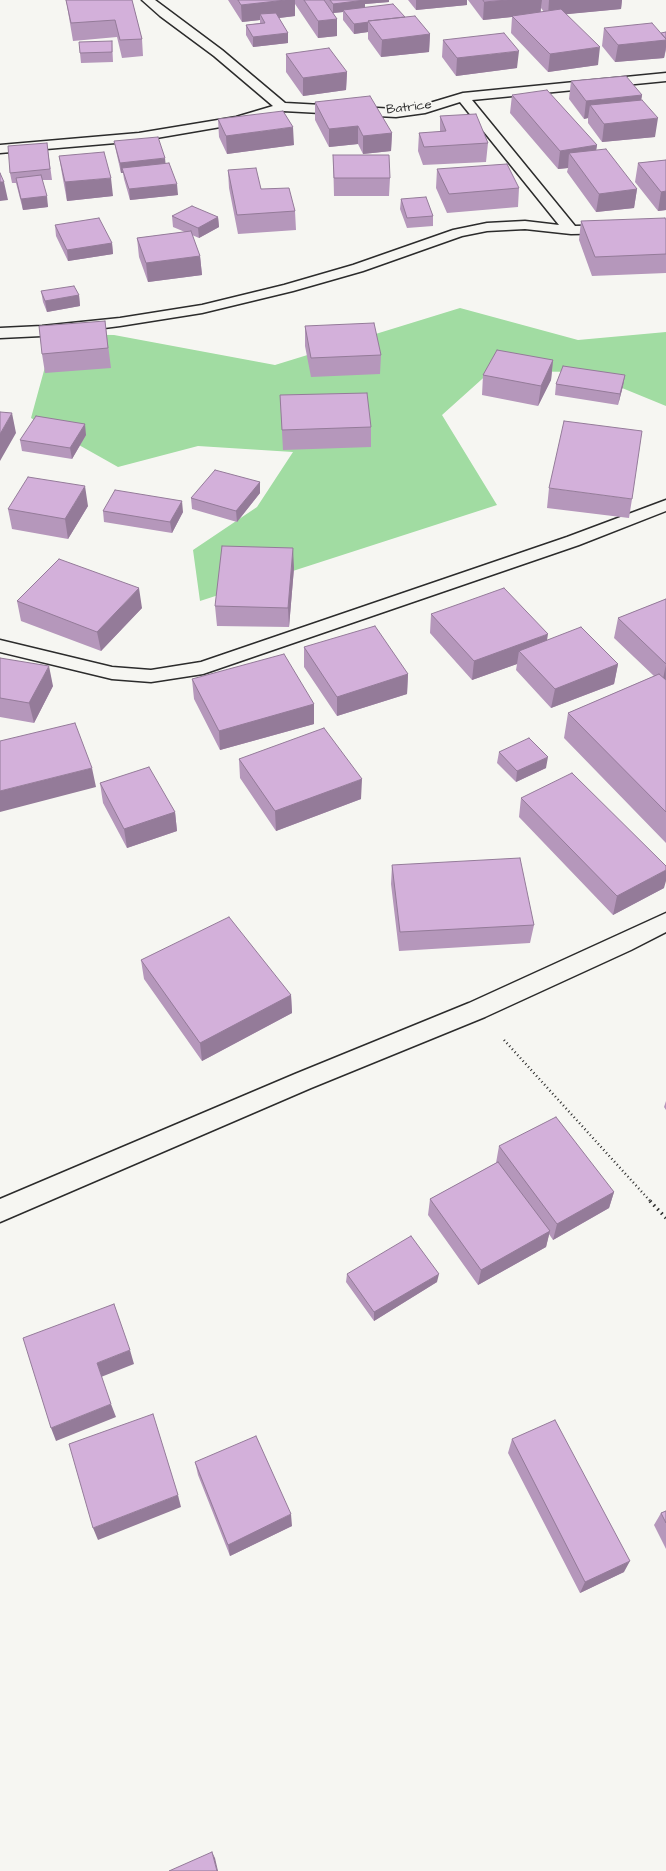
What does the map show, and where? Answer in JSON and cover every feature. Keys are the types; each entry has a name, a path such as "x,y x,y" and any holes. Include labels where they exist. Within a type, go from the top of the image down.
{"street":[{"path":"148,0 164,14 218,53 282,107"},
{"name":"Batrice","path":"0,149 139,137 238,120 282,107 396,113 425,109 463,97 666,77"},
{"path":"463,97 571,230"},
{"path":"0,333 42,331 120,322 202,308 288,288 358,268 458,232 487,227 525,225 571,230 666,228"},
{"path":"0,646 112,673 151,676 203,668 573,541 666,505"},
{"path":"0,1211 303,1081 476,1010 623,944 666,922"}],"path":[{"path":"476,1010 666,1218"}],"green space":[{"path":"460,308 578,340 666,332 666,406 583,372 491,371 442,415 497,505 200,601 193,550 257,507 293,452 198,446 118,467 31,418 54,334 114,335 275,365"}],"building":[{"path":"66,0 132,0 142,39 120,40 115,20 71,23"},
{"path":"238,0 286,0 241,5"},
{"path":"304,0 324,0 337,19 318,21"},
{"path":"330,0 365,0 333,4"},
{"path":"483,0 508,0 484,2"},
{"path":"393,4 405,17 354,24 343,10"},
{"path":"561,9 600,47 550,54 512,16"},
{"path":"276,13 288,33 253,37 246,25 265,23 260,14"},
{"path":"415,16 430,34 382,40 368,21"},
{"path":"652,23 666,40 618,45 604,28"},
{"path":"666,32 666,39 661,33"},
{"path":"504,33 519,51 457,58 443,40"},
{"path":"112,41 112,52 80,53 79,42"},
{"path":"329,48 347,72 303,78 286,54"},
{"path":"626,76 642,95 586,101 571,81"},
{"path":"547,90 597,145 560,151 512,95"},
{"path":"370,96 392,133 363,136 358,126 329,129 315,102"},
{"path":"642,100 658,118 604,124 590,105"},
{"path":"283,111 293,127 226,136 218,119"},
{"path":"476,114 488,143 424,147 419,133 446,131 440,116"},
{"path":"158,137 165,158 120,163 114,141"},
{"path":"47,143 50,169 10,173 8,146"},
{"path":"606,149 637,189 599,194 569,153"},
{"path":"104,152 111,178 65,182 59,156"},
{"path":"333,155 389,155 390,178 334,178"},
{"path":"666,160 666,191 661,192 638,163"},
{"path":"169,163 177,184 129,189 122,168"},
{"path":"507,164 519,188 449,194 437,169"},
{"path":"256,168 261,189 289,188 295,211 237,215 228,170"},
{"path":"0,173 4,182 0,182"},
{"path":"41,175 47,196 21,199 16,178"},
{"path":"426,197 433,216 407,218 401,199"},
{"path":"192,206 218,217 198,228 172,216"},
{"path":"99,218 112,243 67,250 55,225"},
{"path":"665,218 666,254 595,257 581,221"},
{"path":"191,231 200,256 146,263 137,238"},
{"path":"74,286 79,295 45,301 41,291"},
{"path":"105,321 108,348 42,354 39,326"},
{"path":"374,323 381,355 311,358 305,326"},
{"path":"497,350 553,360 541,386 483,375"},
{"path":"563,366 625,375 620,394 556,384"},
{"path":"367,393 371,427 282,430 280,395"},
{"path":"0,412 12,413 0,434"},
{"path":"36,416 85,424 70,448 20,440"},
{"path":"564,421 642,431 632,499 549,488"},
{"path":"215,470 260,482 236,511 191,498"},
{"path":"28,477 85,486 65,519 8,509"},
{"path":"115,490 182,501 170,522 103,511"},
{"path":"222,546 293,548 288,608 215,606"},
{"path":"59,559 139,588 97,632 17,601"},
{"path":"504,588 548,634 474,661 431,614"},
{"path":"666,599 666,664 618,618"},
{"path":"375,626 408,674 337,697 304,647"},
{"path":"581,627 618,664 555,689 519,651"},
{"path":"284,654 314,704 219,731 192,679"},
{"path":"0,658 49,666 29,703 0,698"},
{"path":"659,674 666,680 666,812 568,713"},
{"path":"75,723 92,768 0,791 0,741"},
{"path":"324,728 362,779 275,811 239,759"},
{"path":"529,738 548,757 517,771 499,752"},
{"path":"149,767 175,812 124,829 100,783"},
{"path":"572,773 666,866 666,870 617,896 521,798"},
{"path":"520,858 534,925 400,932 392,865"},
{"path":"229,917 291,995 200,1043 141,960"},
{"path":"556,1117 614,1192 557,1224 499,1146"},
{"path":"498,1162 550,1231 481,1270 430,1199"},
{"path":"411,1236 439,1274 374,1312 347,1274"},
{"path":"114,1304 130,1350 97,1363 111,1404 51,1428 23,1338"},
{"path":"153,1414 178,1495 93,1528 69,1444"},
{"path":"555,1420 630,1561 585,1582 512,1439"},
{"path":"256,1436 291,1514 228,1545 195,1462"},
{"path":"666,1511 666,1523 661,1513"},
{"path":"212,1852 217,1871 169,1871"}]}
